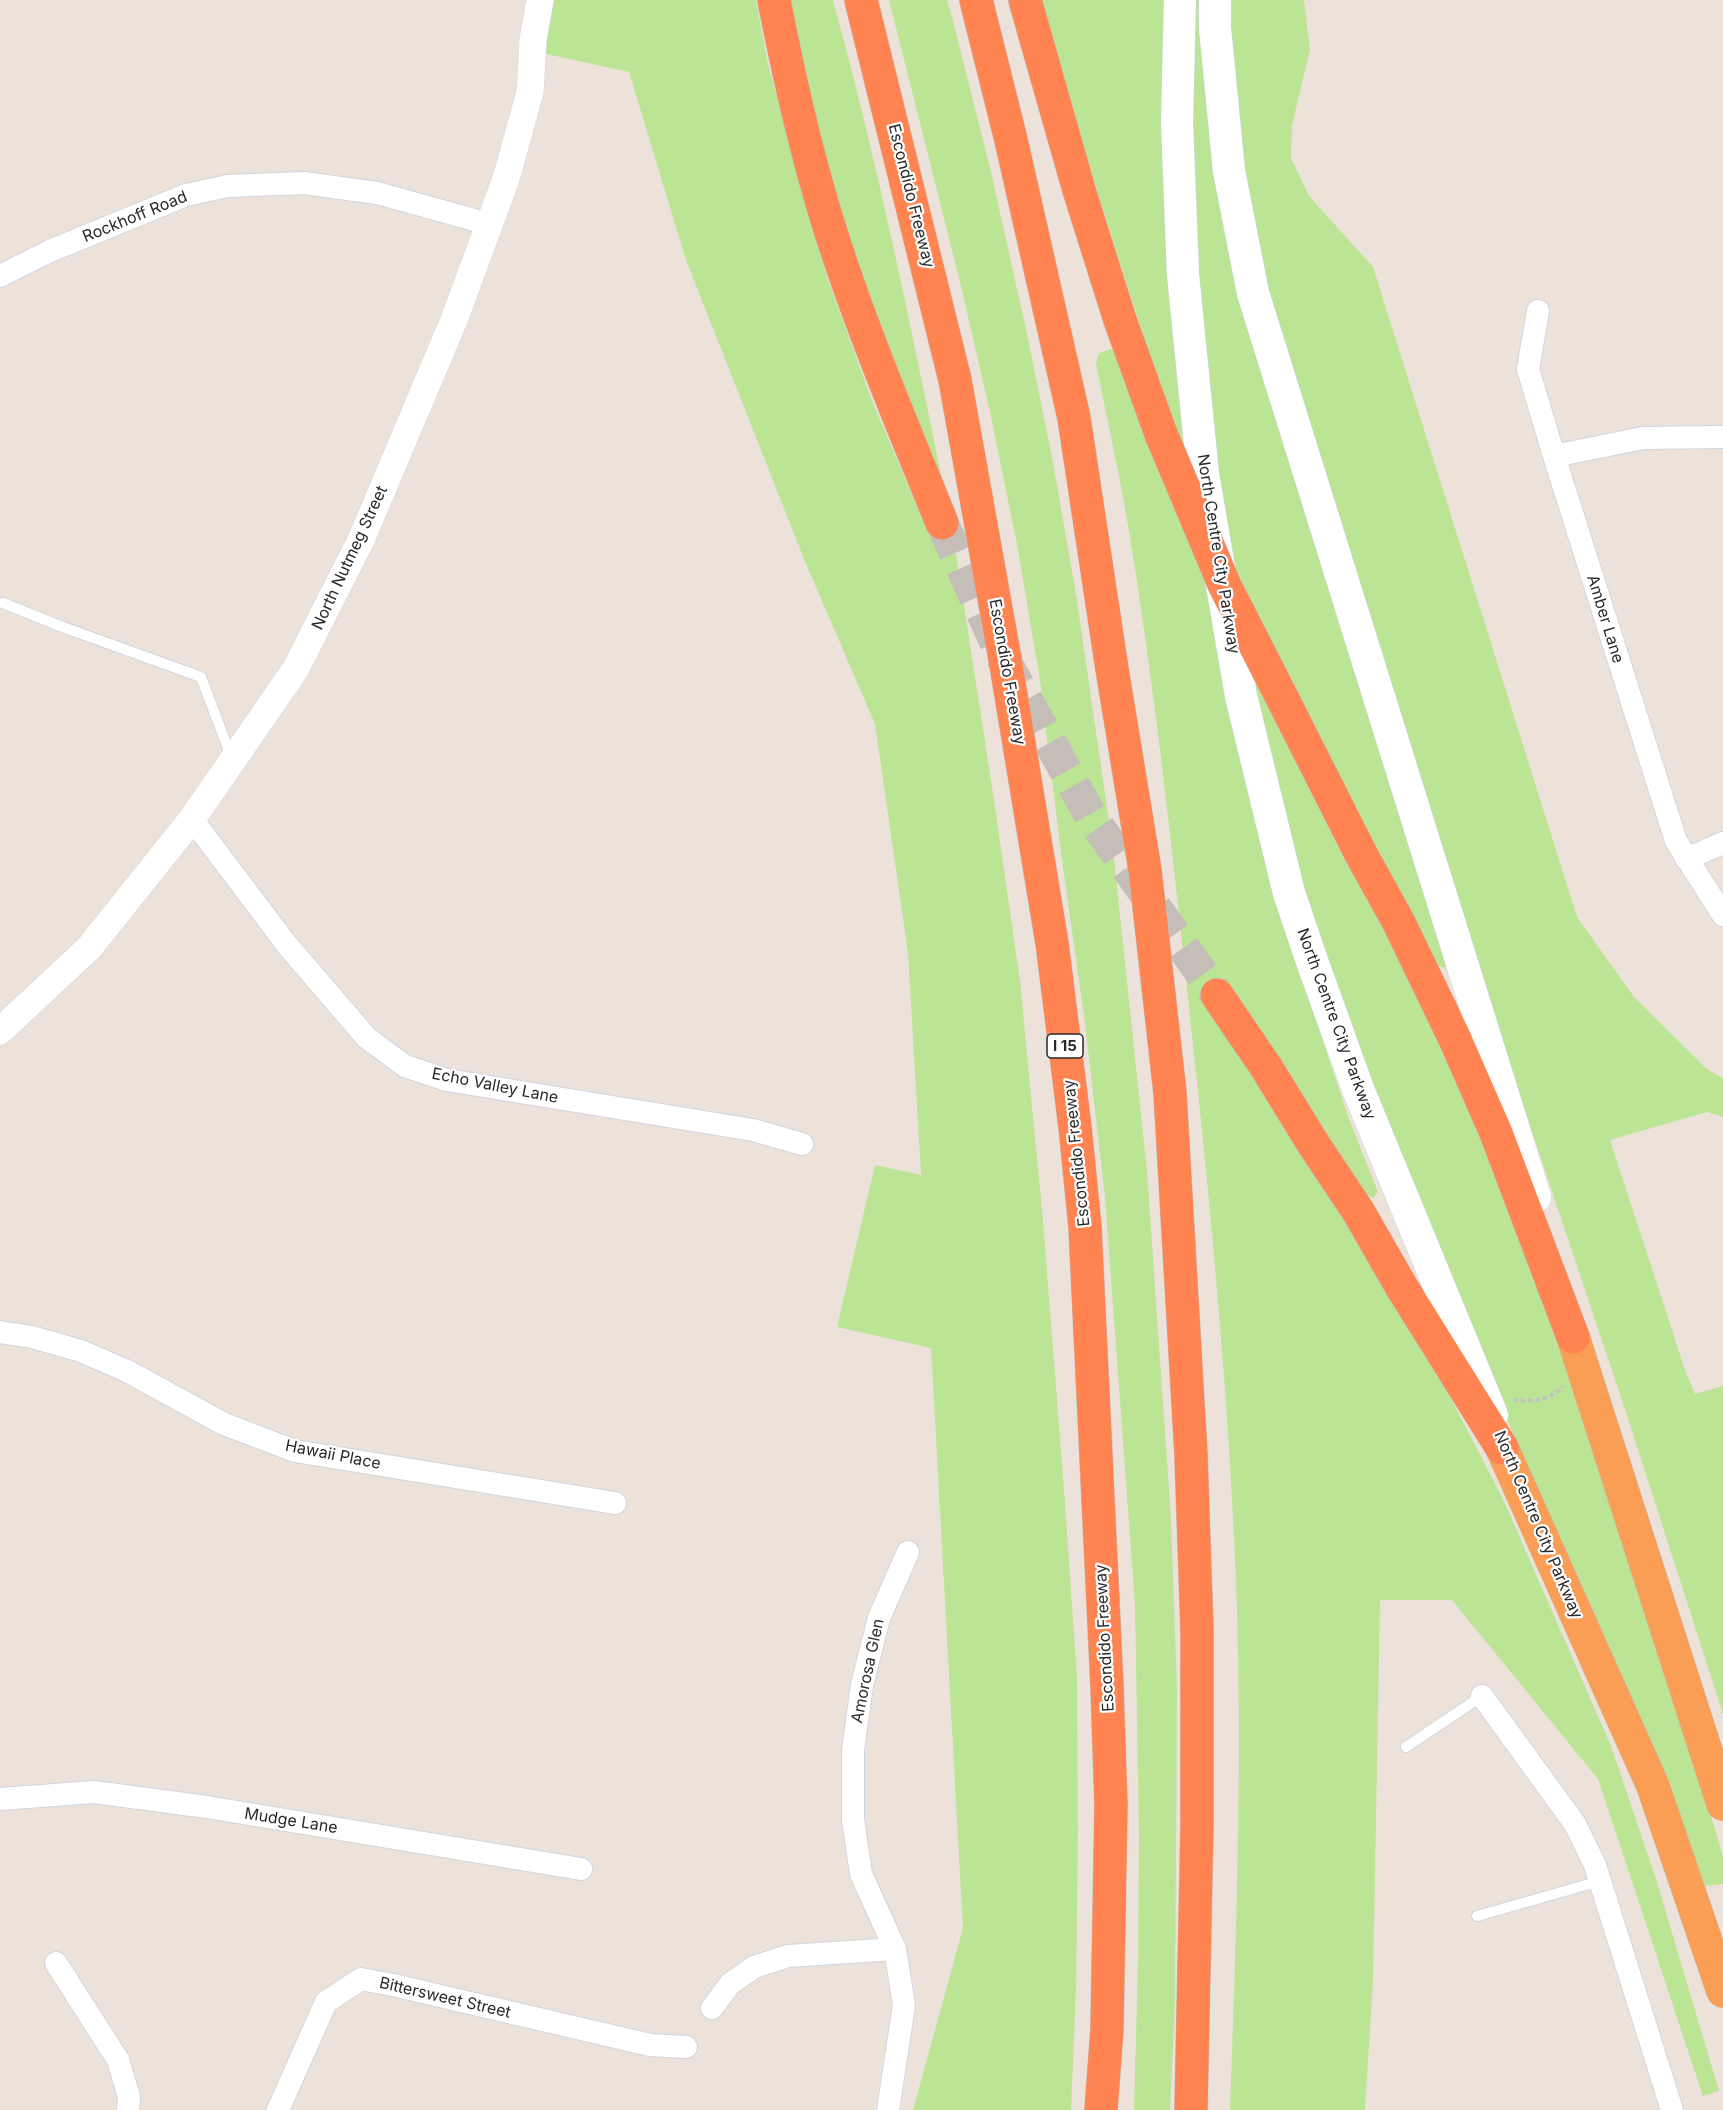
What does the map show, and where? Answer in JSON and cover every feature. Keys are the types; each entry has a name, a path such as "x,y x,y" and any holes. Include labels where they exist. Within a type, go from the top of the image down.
{"highway":[{"path":"774,0 806,148 840,260 886,385 942,523"},
{"name":"Escondido Freeway","path":"861,0 890,109 955,380 1049,920 1075,1127 1085,1227 1111,1804 1107,2029 1101,2110"},
{"path":"976,0 1011,140 1074,418 1112,669 1146,870 1170,1093 1191,1455 1197,1630 1197,1826 1191,2110"},
{"path":"1025,0 1079,190 1116,309 1161,434 1224,584 1361,854 1400,923 1496,1133 1573,1337 1723,1804"},
{"path":"1217,995 1358,1211 1401,1286 1502,1448"},
{"name":"North Centre City Parkway","path":"1502,1448 1653,1786 1723,1991"}],"main road":[{"name":"North Centre City Parkway","path":"1180,0 1177,122 1183,275 1203,474 1240,696 1289,892 1312,961 1358,1089 1492,1414 1502,1448"},
{"path":"1215,0 1215,28 1229,171 1253,293 1543,1223 1573,1337"}],"street":[{"name":"North Nutmeg Street","path":"0,1031 89,948 192,819 295,670 350,564 454,320 506,179 530,92 533,40 540,0"},
{"name":"Rockhoff Road","path":"0,276 50,251 186,195 228,186 304,183 377,193 489,224"},
{"name":"Amber Lane","path":"1538,311 1528,369 1554,456 1672,830 1686,859 1723,915"},
{"path":"1554,456 1643,438 1723,437"},
{"name":"Echo Valley Lane","path":"192,819 287,945 367,1038 405,1066 447,1080 753,1130 802,1144"},
{"path":"1686,859 1723,843"},
{"name":"Hawaii Place","path":"0,1332 32,1337 81,1351 127,1371 224,1424 296,1451 615,1503"},
{"name":"Amorosa Glen","path":"888,2110 904,2005 895,1949 861,1874 853,1819 853,1750 862,1685 879,1618 908,1552"},
{"path":"1482,1696 1575,1824 1595,1865 1672,2110"},
{"name":"Mudge Lane","path":"0,1799 94,1792 207,1808 581,1869"},
{"path":"712,2008 730,1984 754,1967 788,1956 895,1949"},
{"path":"56,1963 118,2060 129,2097 128,2110"},
{"name":"Bittersweet Street","path":"278,2110 326,2002 361,1979 650,2045 686,2047"}],"lane":[{"path":"3,603 201,677 232,759"},
{"path":"1406,1747 1482,1696"},
{"path":"1477,1916 1600,1881"}],"path":[{"path":"1505,1396 1512,1400 1533,1401 1555,1395 1565,1383"}],"green space":[{"path":"548,0 756,0 768,64 828,280 871,398 929,535 937,536 950,515 1020,981 1043,1221 1064,1490 1077,1677 1076,1989 1071,2110 913,2110 963,1928 931,1348 837,1327 875,1165 921,1175 908,953 875,724 804,559 686,260 629,72 542,53"},
{"path":"781,0 833,0 879,184 945,494 847,253"},
{"path":"889,0 947,0 952,17 991,172 1052,457 1076,594 1113,849 1147,1171 1171,1519 1177,1690 1175,2003 1170,2110 1134,2110 1139,1836 1135,1604 1105,1197 1085,1023 1040,680 1018,549 990,412 961,286"},
{"path":"1037,0 1167,0 1168,221 1289,939 1349,1119 1378,1192 1373,1198 1365,1194 1326,1141 1222,978 1204,1002 1386,1281 1444,1385 1503,1499 1611,1746 1656,1879 1719,2091 1703,2096 1598,1779 1452,1600 1380,1600 1373,1980 1365,2110 1230,2110 1239,1733 1237,1607 1225,1389 1199,1098 1155,709 1127,519 1096,363 1099,353 1111,349 1117,353 1147,348"},
{"path":"1192,0 1204,0 1206,85 1449,964 1444,968 1436,965 1414,975 1498,1164 1658,1640 1723,1856 1723,1884 1706,1886 1694,1866 1684,1840 1672,1787 1462,1320 1327,973 1262,740 1211,470 1188,184"},
{"path":"1228,0 1304,0 1310,50 1292,125 1291,158 1309,196 1373,267 1577,917 1634,997 1708,1070 1723,1078 1723,1117 1707,1112 1610,1140 1685,1370 1695,1394 1723,1386 1723,1714 1624,1406 1520,1096 1271,314 1258,249 1235,101"}],"tunnel":[{"path":"942,523 1003,658 1092,818 1217,995"}]}
